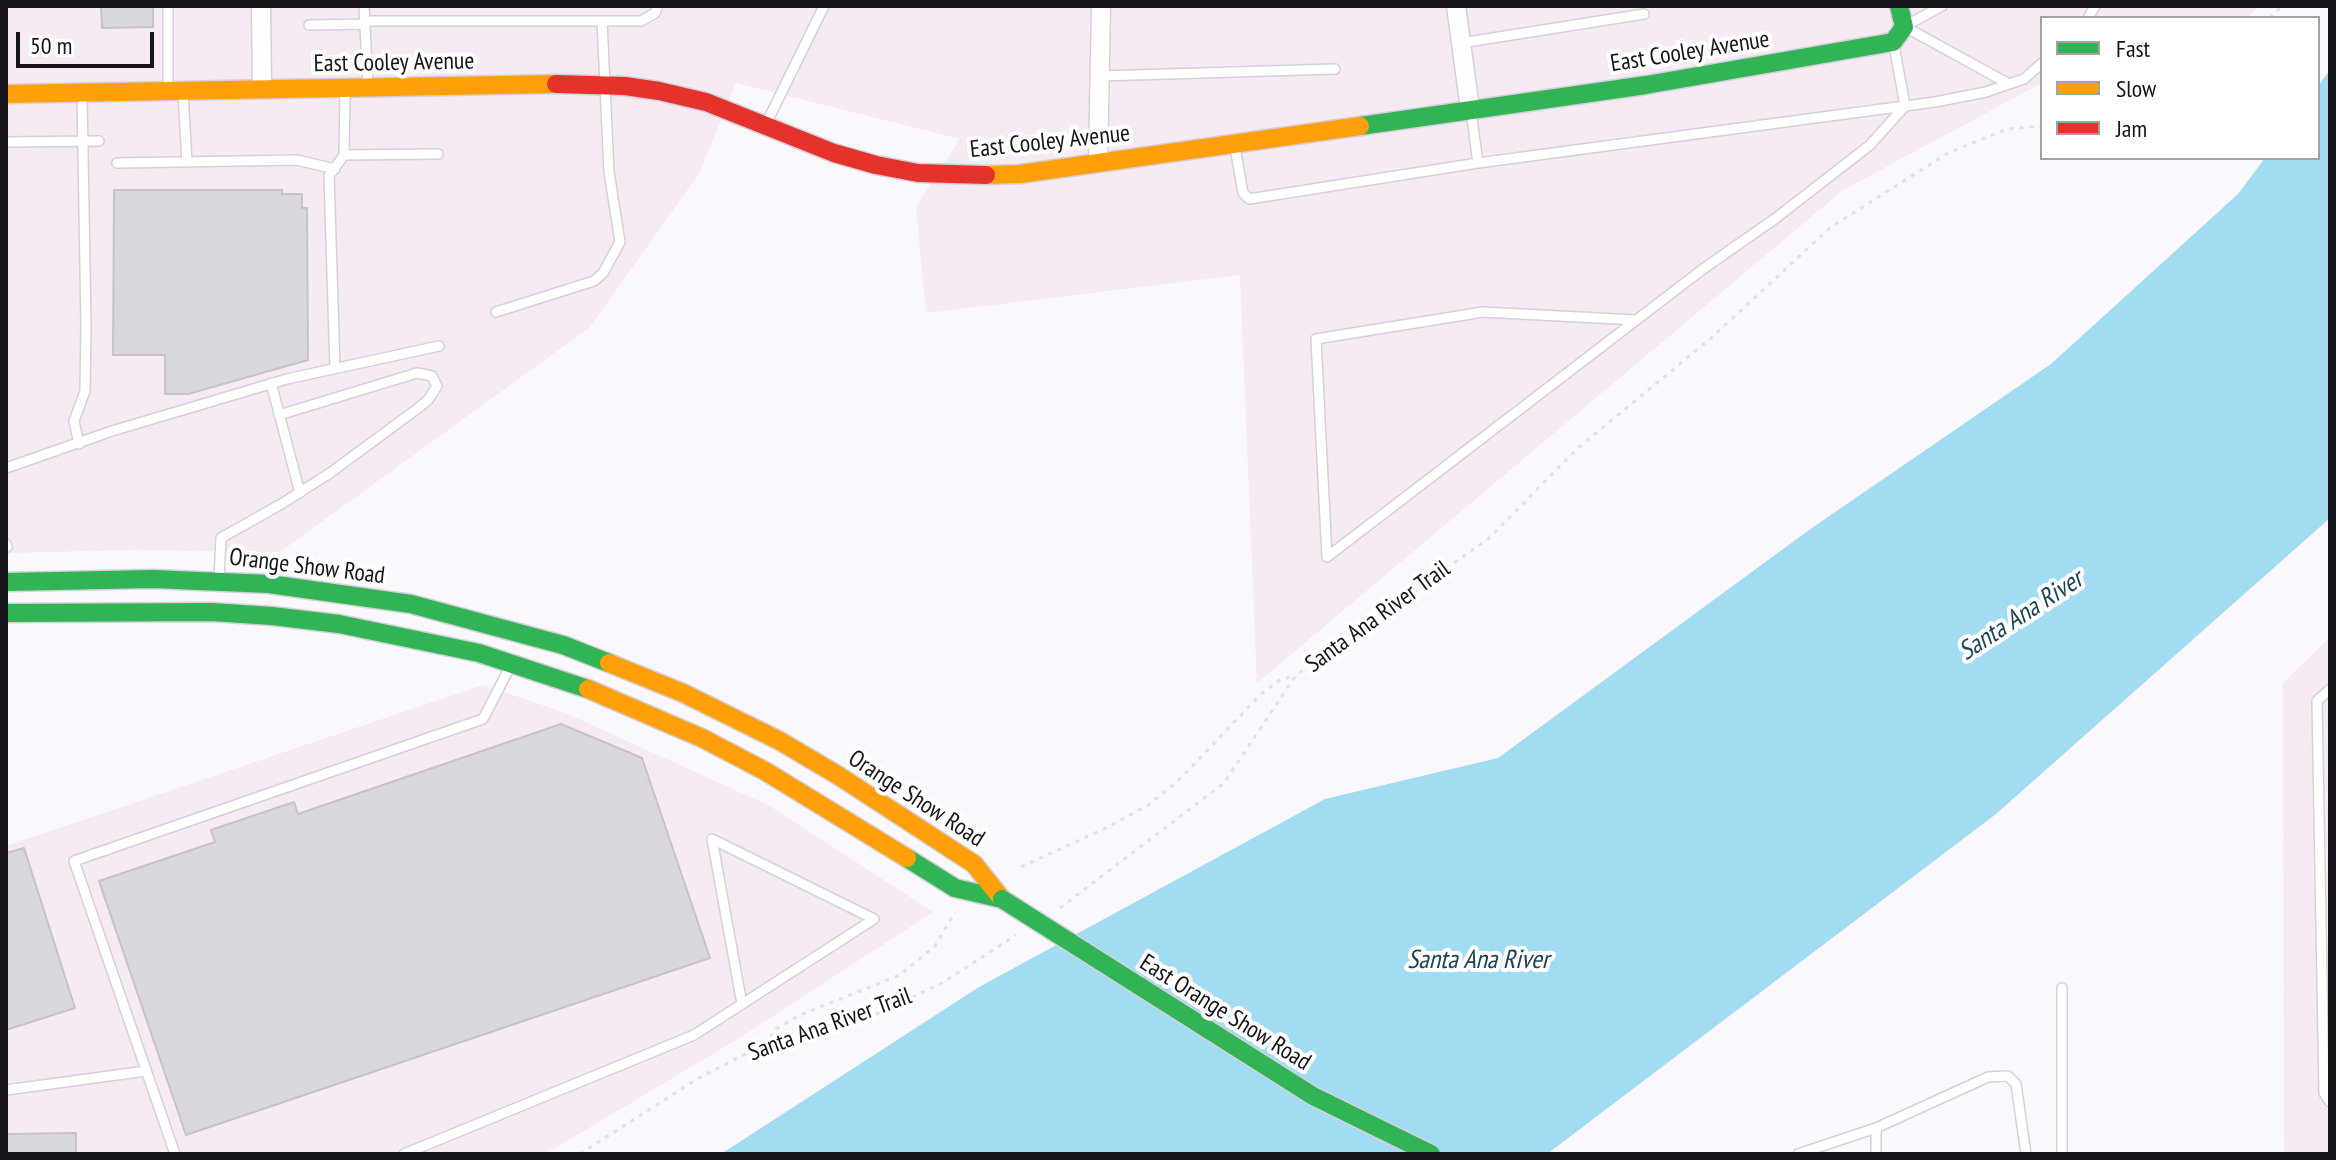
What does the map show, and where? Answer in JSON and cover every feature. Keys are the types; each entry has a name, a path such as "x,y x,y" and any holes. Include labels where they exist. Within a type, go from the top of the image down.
{"main road":[{"path":"1899,6 1899,34"},
{"name":"East Cooley Avenue","path":"6,94 606,85 659,91 706,102 834,153 876,165 918,173 974,176 1020,174 1646,85 1899,34"},
{"name":"Orange Show Road","path":"6,582 219,580 338,592 411,604 563,645 683,693 746,723 839,776 974,864 1002,899"},
{"path":"6,613 145,611 272,616 339,624 479,653 619,701 702,738 765,771 955,888 1002,899"},
{"path":"732,754 746,723"},
{"name":"East Orange Show Road","path":"1002,899 1299,1088 1431,1154"}],"street":[{"path":"261,6 262,89"},
{"path":"1098,162 1101,6"},
{"path":"1456,6 1470,109"}],"lane":[{"path":"168,6 175,91 187,162"},
{"path":"364,6 368,88"},
{"path":"309,25 641,21 655,13 658,6"},
{"path":"765,125 824,6"},
{"path":"1899,34 1942,6"},
{"path":"1460,43 1644,14"},
{"path":"496,312 594,281 603,273 620,242 609,172 602,21"},
{"path":"1899,34 2009,84"},
{"path":"1636,320 1483,312 1316,339 1327,557 1870,145 1905,106 1899,34"},
{"path":"1234,143 1243,193 1249,199 1478,163 1905,106 1986,92 2024,79 2040,65"},
{"path":"1100,76 1335,69"},
{"path":"335,368 329,176 344,155 345,88"},
{"path":"79,444 74,421 85,391 86,325 82,93"},
{"path":"1470,109 1478,163"},
{"path":"6,142 99,141"},
{"path":"344,155 438,154"},
{"path":"117,163 297,160 335,169"},
{"path":"6,468 112,431 271,383 439,346"},
{"path":"219,580 221,538 300,493 417,409 437,386 432,376 417,373 279,415"},
{"path":"271,383 300,493"},
{"path":"175,1154 74,861 483,719 512,664"},
{"path":"2330,689 2317,701 2324,1093 2330,1102"},
{"path":"404,1154 694,1035 874,919 712,839 742,1004"},
{"path":"2062,988 2062,1154"},
{"path":"6,1090 146,1071"},
{"path":"1798,1154 1876,1128 1988,1077 2008,1076 2016,1084 2026,1154"},
{"path":"1876,1128 1876,1154"}],"path":[{"name":"Santa Ana River Trail","path":"1049,915 1076,898 1224,783 1296,675 1488,539 1578,448 1710,339 1831,227 1948,153 2007,129 2040,126"},
{"path":"1021,867 1148,805 1179,780 1260,695 1278,681 1296,675"},
{"path":"764,1046 776,1029 800,1015 900,975 935,946 955,912"},
{"name":"Santa Ana River Trail","path":"580,1154 697,1079 764,1046 879,1013 942,983 1022,932"}],"shaded area":[{"path":"6,6 2259,6 2249,16 2040,16 2040,84 1843,190 1257,683 1240,275 926,313 916,207 960,139 736,83 700,172 590,327 280,552 130,550 6,553"},
{"path":"2330,637 2330,1154 2284,1154 2283,683"},
{"path":"483,685 563,712 768,805 933,912 733,1042 545,1154 6,1154 6,846"}],"water":[{"name":"Santa Ana River","path":"2330,70 2330,518 1996,814 1547,1154 721,1154 979,987 1325,799 1498,758 1809,530 2051,364 2238,194 2264,160 2320,160 2320,83"}],"building":[{"path":"101,6 153,6 153,27 102,28"},
{"path":"114,190 282,190 282,194 302,194 302,208 307,208 308,360 188,394 165,394 165,355 113,355"},
{"path":"561,724 642,758 710,958 186,1135 99,881 215,842 211,830 294,802 298,814"},
{"path":"24,848 75,1008 6,1030 6,853"},
{"path":"76,1133 76,1154 6,1154 6,1134"}],"traffic: fast":[{"path":"1360,126 1646,85 1893,42 1904,27 1899,6"},
{"path":"6,582 153,579 269,584 411,604 563,645 609,663"},
{"path":"6,613 212,612 339,624 479,653 588,689"},
{"path":"907,858 955,888 1002,899"},
{"path":"1002,899 1313,1096 1431,1154"}],"traffic: slow":[{"path":"6,94 556,84"},
{"path":"986,175 1020,174 1360,126"},
{"path":"609,663 683,693 780,741 839,776 974,864 1002,899"},
{"path":"588,689 702,738 765,771 907,858"}],"traffic: jam":[{"path":"556,84 625,86 659,91 706,102 834,153 876,165 918,173 986,175"}]}
